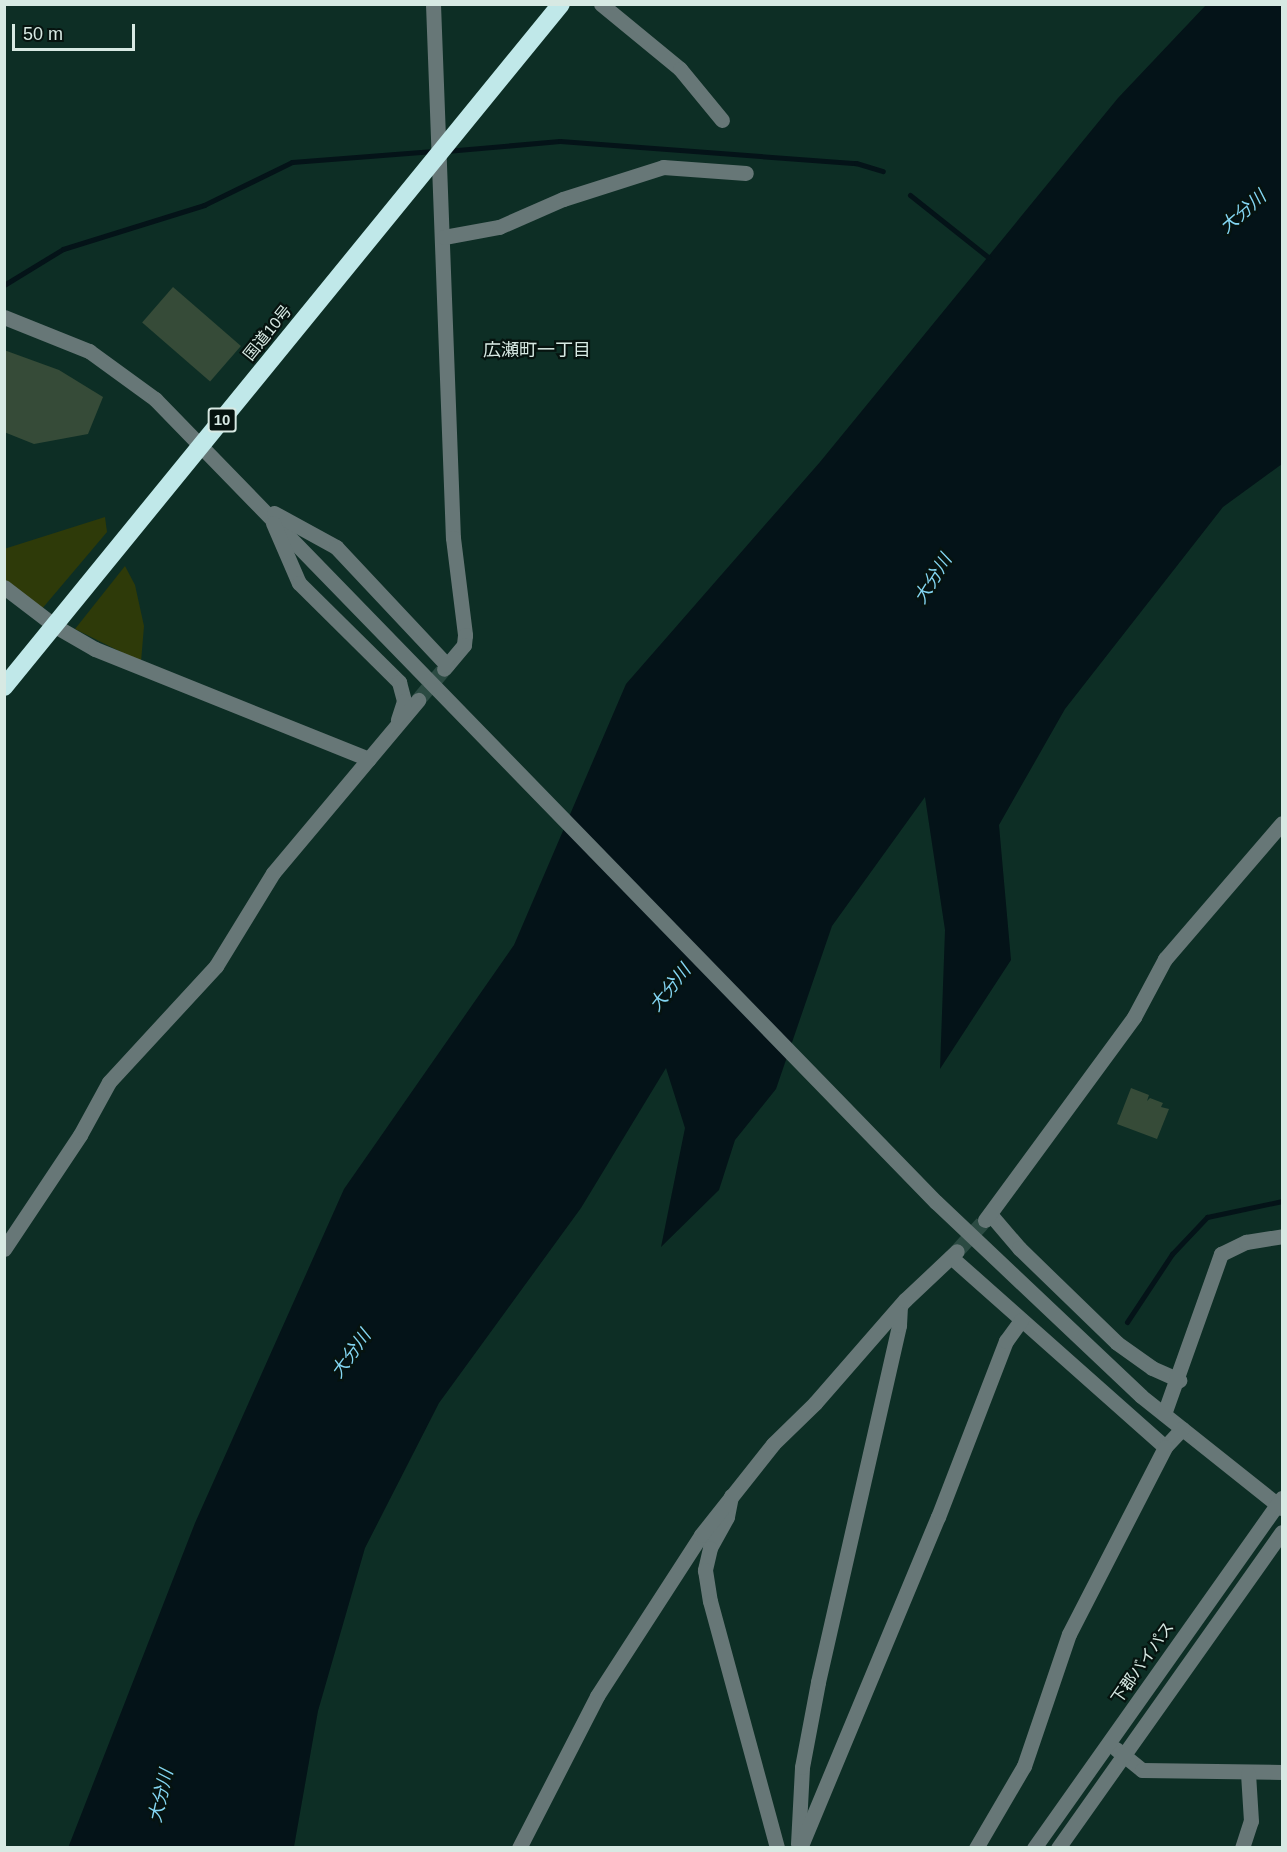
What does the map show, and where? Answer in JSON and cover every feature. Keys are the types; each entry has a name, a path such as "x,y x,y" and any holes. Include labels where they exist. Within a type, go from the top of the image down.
{"highway":[{"name":"国道10号","path":"4,687 440,149 561,4"}],"street":[{"path":"266,509 305,527 336,547 446,667 464,645 465,635 453,538 444,237 433,4"},
{"path":"601,4 680,69 722,120"},
{"path":"444,237 499,227 563,199 663,168 746,173"},
{"path":"4,317 66,339 105,361 149,393 266,509 471,724 926,1191 1087,1347 1182,1429 1281,1504"},
{"path":"266,509 299,583 399,682 404,701 394,728"},
{"path":"4,587 55,626 95,649 177,684 369,759"},
{"path":"4,1249 80,1135 109,1082 146,1046 216,966 273,873 418,700"},
{"path":"1179,1380 1152,1368 1117,1343 1062,1293 987,1217 1134,1017 1165,959 1282,823"},
{"path":"1164,1414 1179,1380 1221,1254 1246,1242 1282,1236"},
{"path":"519,1848 597,1696 678,1567 732,1493 900,1306 954,1254 1021,1320 1165,1447"},
{"path":"799,1848 802,1767 818,1682 899,1325 900,1306"},
{"path":"799,1848 938,1517 1006,1341 1021,1320"},
{"path":"976,1848 1024,1766 1069,1634 1165,1447 1182,1429"},
{"path":"732,1493 727,1517 711,1548 705,1570 710,1601 777,1848"},
{"name":"下郡バイパス","path":"1034,1848 1281,1504"},
{"path":"1058,1848 1282,1532"},
{"path":"1109,1742 1142,1770 1282,1772"},
{"path":"1242,1848 1251,1821 1248,1773"}],"green space":[{"path":"105,517 107,532 41,610 5,580 4,549"},
{"path":"125,566 135,585 144,626 141,662 75,629"}],"water":[{"name":"大分川","path":"1206,5 1282,5 1282,464 1223,507 1065,709 999,825 1011,960 940,1069 945,930 925,797 832,926 776,1089 735,1140 719,1190 661,1247 685,1128 666,1068 581,1208 439,1403 365,1548 318,1711 294,1847 68,1848 195,1523 344,1189 514,945 626,684 820,462 1118,98"}],"building":[{"path":"173,287 241,346 210,382 142,322"},
{"path":"4,350 59,370 103,397 88,434 34,444 4,432"},
{"path":"1131,1088 1149,1095 1147,1101 1150,1098 1163,1103 1161,1107 1169,1109 1157,1139 1117,1124"}],"waterway":[{"path":"446,151 560,141 856,163 883,171"},
{"path":"4,285 63,249 204,205 292,162 434,151"},
{"path":"910,195 988,257"},
{"path":"1127,1322 1172,1254 1207,1217 1282,1201"}],"tunnel":[{"path":"418,700 444,669"},
{"path":"957,1251 985,1220"}],"district":[{"name":"広瀬町一丁目","path":"537,350"}]}
